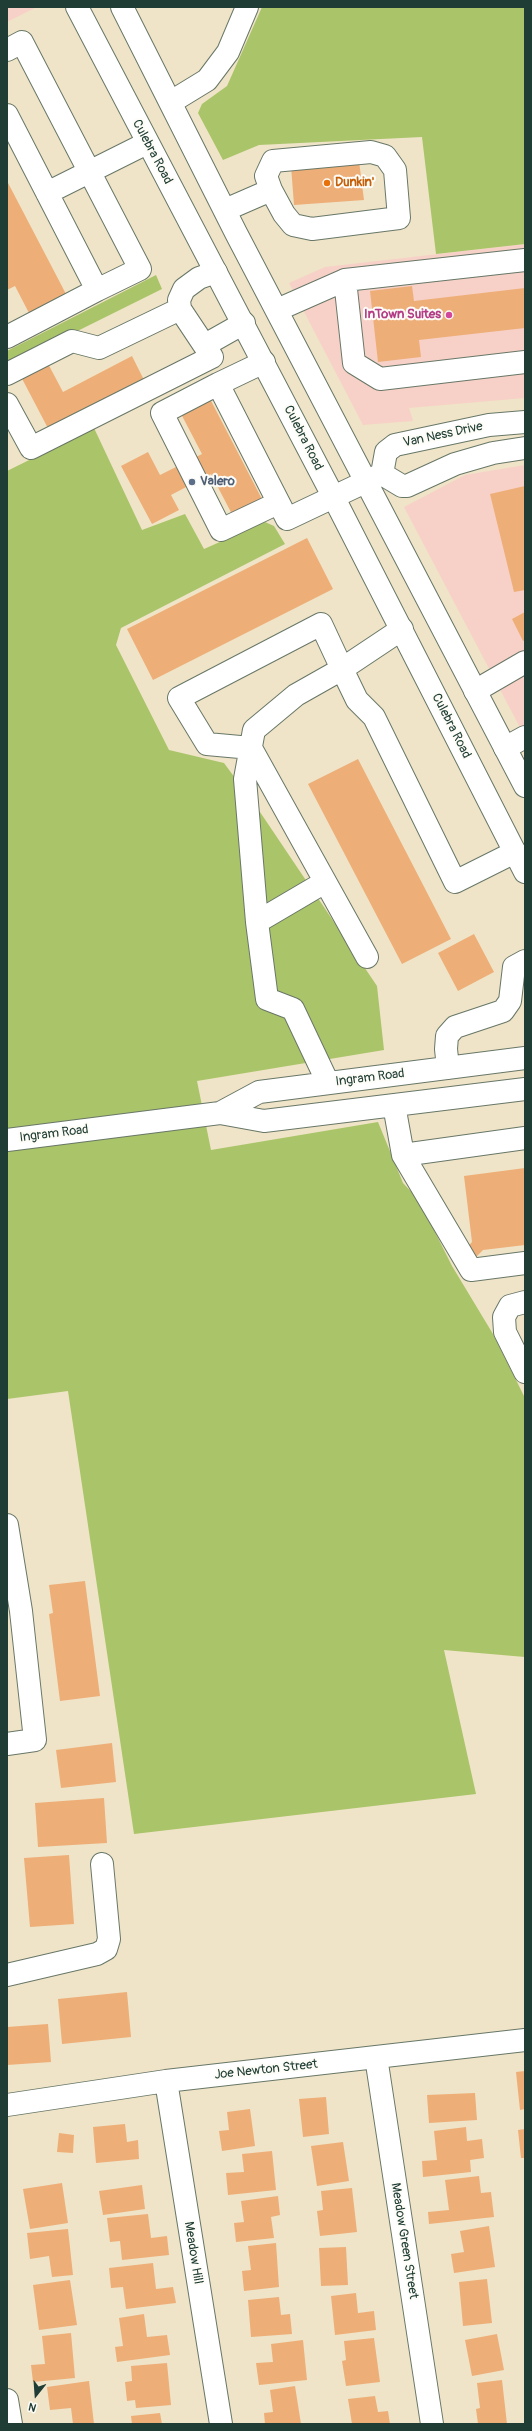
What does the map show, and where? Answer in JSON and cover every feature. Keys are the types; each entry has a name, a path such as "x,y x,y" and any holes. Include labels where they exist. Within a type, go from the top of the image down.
{"street":[{"name":"Culebra Road","path":"77,7 147,143 244,323 402,629 525,872"},
{"path":"122,7 277,310 374,478 475,691 525,786"},
{"path":"171,102 207,80 228,52 247,7"},
{"path":"7,50 22,42 140,269 7,337"},
{"path":"7,115 97,290"},
{"path":"47,193 147,143"},
{"path":"371,152 385,156 395,170 399,218 312,229 293,225 284,214 272,190 266,176 273,161 371,152"},
{"path":"225,210 272,190"},
{"path":"277,310 345,280 525,260"},
{"path":"7,404 31,448 212,358 180,309 179,300 184,289 199,278 216,272"},
{"path":"345,280 354,363 380,379 525,362"},
{"path":"7,374 72,342 99,348 180,309"},
{"path":"204,345 244,323"},
{"path":"264,362 162,413 221,530 278,503"},
{"path":"218,384 287,519 374,478 407,486 455,464 493,453 525,448"},
{"name":"Van Ness Drive","path":"374,478 386,452 395,445 489,425 525,422"},
{"path":"251,748 207,744 179,698 321,624 357,700 374,718 455,882 516,852"},
{"path":"328,1083 293,1008 267,1000 257,922 245,779 254,730 296,695 342,669 402,629"},
{"path":"475,691 525,662"},
{"path":"505,748 525,738"},
{"path":"251,748 367,957"},
{"path":"257,922 325,882"},
{"path":"448,1068 447,1036 455,1027 503,1011 510,1001 514,967 525,961"},
{"name":"Ingram Road","path":"220,1113 259,1092 525,1058"},
{"name":"Ingram Road","path":"7,1140 220,1113 264,1121 525,1089"},
{"path":"394,1105 402,1155 471,1270 525,1263"},
{"path":"402,1155 525,1138"},
{"path":"525,1302 510,1306 504,1317 505,1332 525,1372"},
{"path":"7,1525 21,1611 36,1740 7,1744"},
{"path":"7,1975 97,1954 106,1949 108,1939 102,1864"},
{"name":"Joe Newton Street","path":"7,2105 166,2081 525,2040"},
{"name":"Meadow Green Street","path":"376,2057 432,2424"},
{"name":"Meadow Hill","path":"166,2081 221,2424"},
{"path":"7,2400 11,2424"}],"shaded area":[{"path":"7,7 37,7 7,22"},
{"path":"525,244 525,398 409,408 413,421 363,425 289,283 325,267"},
{"path":"525,465 525,737 404,507 465,475"}],"green space":[{"path":"262,7 525,7 525,244 436,254 422,137 259,145 223,160 198,113 202,104 227,86"},
{"path":"156,275 162,289 7,366 7,351"},
{"path":"94,428 142,530 185,514 204,549 265,522 274,526 285,544 121,628 116,645 169,750 224,763 260,812 377,986 384,1050 197,1081 211,1150 378,1122 403,1183 419,1200 452,1266 493,1334 525,1398 525,1657 444,1650 476,1794 134,1834 68,1391 7,1399 7,471"}],"building":[{"name":"Dunkin'","path":"359,161 364,200 294,205 291,166"},
{"path":"7,181 66,294 29,313 15,286 7,290"},
{"name":"InTown Suites","path":"412,286 414,301 525,288 525,328 419,340 421,357 378,362 370,291"},
{"path":"132,356 147,386 51,434 18,371 45,358 63,392"},
{"path":"208,395 264,503 234,518 211,474 171,495 179,510 152,524 121,466 148,452 160,475 202,454 179,410"},
{"path":"525,486 525,590 514,592 490,494"},
{"path":"307,538 333,589 153,680 127,629"},
{"path":"525,612 525,640 523,641 512,619"},
{"path":"358,759 451,939 402,964 308,784"},
{"path":"474,934 494,972 458,991 438,953"},
{"path":"525,1168 525,1245 483,1250 473,1260 464,1251 472,1242 464,1176"},
{"path":"85,1581 100,1696 60,1701 49,1614 53,1613 49,1585"},
{"path":"112,1743 116,1782 61,1788 56,1750"},
{"path":"104,1798 107,1843 38,1847 35,1803"},
{"path":"69,1855 74,1924 30,1927 24,1858"},
{"path":"127,1992 131,2037 62,2044 58,1999"},
{"path":"48,2024 51,2062 7,2065 7,2027"},
{"path":"525,2071 525,2109 520,2110 516,2072"},
{"path":"475,2093 477,2120 429,2123 427,2095"},
{"path":"326,2097 329,2134 303,2137 299,2099"},
{"path":"250,2109 255,2146 222,2151 219,2131 229,2130 227,2112"},
{"path":"125,2124 127,2142 138,2140 139,2159 96,2163 93,2127"},
{"path":"466,2127 467,2141 482,2139 484,2158 470,2160 471,2172 423,2177 422,2161 437,2160 434,2131"},
{"path":"525,2129 525,2158 521,2158 518,2130"},
{"path":"59,2133 74,2135 73,2153 57,2152"},
{"path":"343,2142 349,2181 317,2186 311,2146"},
{"path":"272,2151 276,2190 228,2195 226,2173 244,2172 242,2154"},
{"path":"479,2176 481,2193 491,2192 494,2217 429,2224 428,2212 449,2210 445,2180"},
{"path":"62,2183 68,2223 30,2229 23,2189"},
{"path":"142,2185 145,2209 103,2215 99,2191"},
{"path":"352,2188 357,2232 320,2236 317,2211 323,2210 321,2191"},
{"path":"278,2196 280,2215 271,2217 274,2238 236,2242 234,2223 244,2222 241,2201"},
{"path":"148,2214 151,2238 167,2236 169,2255 122,2260 120,2241 110,2242 107,2218"},
{"path":"489,2226 495,2267 454,2273 451,2254 464,2252 460,2231"},
{"path":"68,2229 73,2275 52,2277 49,2256 30,2259 27,2233"},
{"path":"276,2243 279,2287 244,2291 242,2271 251,2270 248,2246"},
{"path":"346,2247 348,2285 321,2286 319,2248"},
{"path":"153,2263 156,2289 173,2287 176,2303 126,2309 123,2287 111,2288 109,2268"},
{"path":"487,2279 492,2323 463,2326 459,2282"},
{"path":"70,2280 77,2325 39,2330 33,2285"},
{"path":"356,2293 358,2313 374,2311 376,2330 335,2335 331,2296"},
{"path":"279,2297 281,2315 290,2314 292,2334 251,2337 248,2300"},
{"path":"144,2314 147,2337 167,2335 170,2355 117,2362 115,2347 123,2346 119,2318"},
{"path":"71,2333 75,2378 33,2382 31,2365 45,2364 42,2336"},
{"path":"497,2334 504,2370 472,2376 465,2340"},
{"path":"374,2338 380,2382 346,2386 342,2361 346,2360 344,2341"},
{"path":"303,2340 307,2380 259,2385 256,2363 273,2362 271,2344"},
{"path":"167,2363 171,2405 136,2408 135,2400 127,2401 125,2382 132,2381 131,2366"},
{"path":"502,2380 507,2424 478,2424 476,2409 480,2408 477,2383"},
{"path":"89,2381 94,2424 73,2424 71,2408 50,2410 47,2387"},
{"path":"295,2386 301,2424 265,2424 264,2413 273,2412 270,2390"},
{"path":"375,2396 378,2412 388,2411 390,2424 352,2424 348,2399"},
{"path":"160,2413 162,2424 132,2424 131,2416"}],"place":[{"name":"Dunkin'","path":"327,183"},
{"name":"InTown Suites","path":"449,315"},
{"name":"Valero","path":"192,482"}]}
